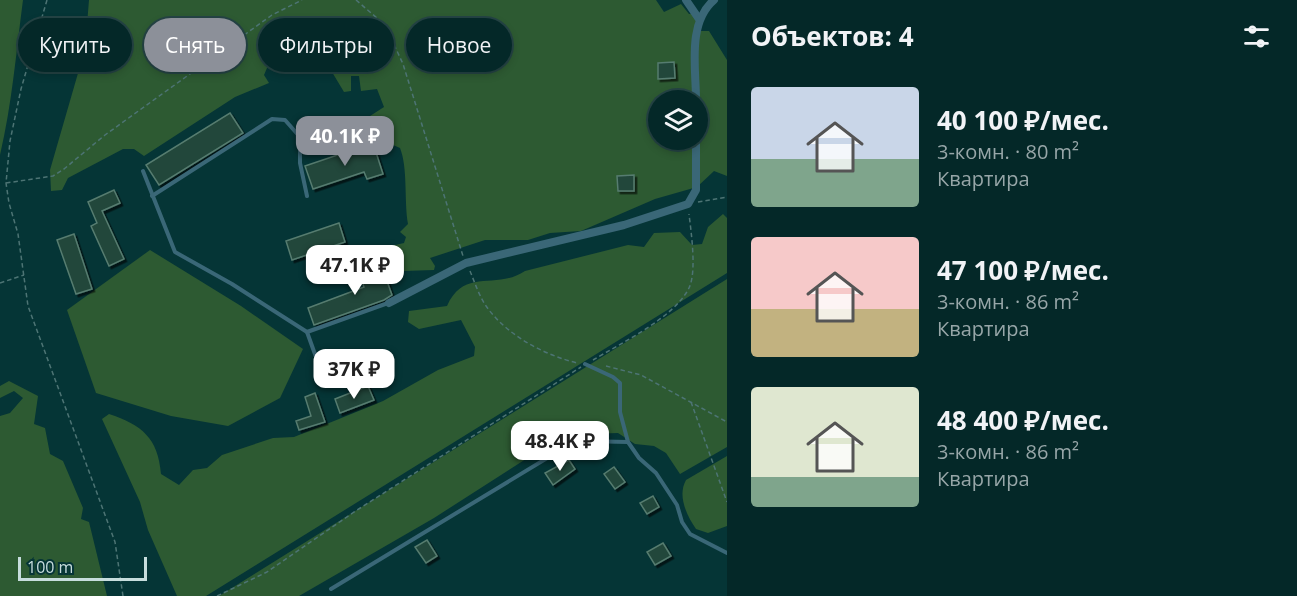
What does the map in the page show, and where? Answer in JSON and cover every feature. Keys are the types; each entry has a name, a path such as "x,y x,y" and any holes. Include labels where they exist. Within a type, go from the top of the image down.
{"street":[{"path":"686,0 699,19"},
{"path":"696,90 696,37 699,19 703,10 714,0"},
{"path":"389,303 466,263 672,212 689,202 696,190 696,150"}],"lane":[{"path":"152,196 272,119 285,120 300,137 300,163 307,196"},
{"path":"142,171 175,252 232,284 307,332 325,382 383,359"},
{"path":"307,332 389,303"},
{"path":"585,364 613,377 620,384 620,412 628,442 639,458 656,473 677,505 690,534 727,553"},
{"path":"331,589 567,446 581,441 628,442"}],"path":[{"path":"47,0 21,89 10,141 6,183 28,306 115,542 123,596"},
{"path":"6,183 53,176 105,135 272,15 302,0"},
{"path":"217,596 267,572 354,512 585,364 649,326 676,305 690,287 692,267 689,202 727,197"},
{"path":"0,283 24,275"},
{"path":"690,402 727,502"}],"green space":[{"path":"0,0 23,0 21,18 18,18 18,41 11,98 0,155"},
{"path":"89,0 656,0 664,12 681,4 689,14 701,13 696,31 709,31 727,60 727,176 714,171 697,187 655,199 581,231 550,233 528,240 485,240 430,258 435,266 434,270 403,271 385,268 378,255 382,248 404,243 406,237 400,232 408,224 404,165 400,148 370,135 325,148 319,147 314,140 356,125 384,107 377,89 361,91 359,76 351,76 351,91 344,92 332,72 394,72 394,18 258,18 258,72 265,72 264,75 269,83 235,97 144,156 134,149 123,149 68,178 62,190 51,191 50,170 78,72 132,72 132,18 88,18"},
{"path":"723,214 727,218 727,273 206,596 177,596 148,530 140,502 102,419 109,414 131,423 146,435 156,451 161,474 179,485 193,470 207,468 222,455 273,438 294,437 383,401 438,370 474,356 475,347 461,320 419,329 408,322 409,311 447,306 454,294 472,283 514,277 525,271 628,245 644,247 654,233 680,232 692,245 702,244 708,227"},
{"path":"150,250 241,306 303,349 280,398 228,426 171,416 96,393 67,310"},
{"path":"727,279 727,447 680,474 666,453 654,446 635,444 618,433 588,434 549,446 529,457 434,518 299,596 219,596"},
{"path":"9,381 38,396 34,424 45,428 50,454 63,461 83,508 81,519 89,522 107,596 0,596 0,416 10,413 23,398 14,391 0,398 0,386"},
{"path":"727,456 727,526 708,533 696,529 689,518 683,499 683,486 686,480"}],"building":[{"path":"674,62 675,78 658,79 658,63"},
{"path":"230,113 243,133 159,185 146,165"},
{"path":"373,143 383,174 367,179 364,172 313,189 305,166"},
{"path":"634,175 634,191 618,191 617,176"},
{"path":"114,190 120,203 102,211 124,259 109,266 91,226 97,223 88,202"},
{"path":"339,223 345,242 292,260 286,241"},
{"path":"74,234 92,289 76,294 57,240"},
{"path":"380,262 392,295 314,325 308,308 364,287 358,270"},
{"path":"368,386 374,400 340,413 335,399"},
{"path":"315,393 325,422 299,430 296,421 311,416 305,397"},
{"path":"569,460 575,469 553,485 545,473"},
{"path":"614,467 625,482 615,489 604,474"},
{"path":"653,496 659,507 647,514 640,503"},
{"path":"427,540 437,556 426,563 415,547"},
{"path":"663,543 671,556 655,565 647,552"}]}
